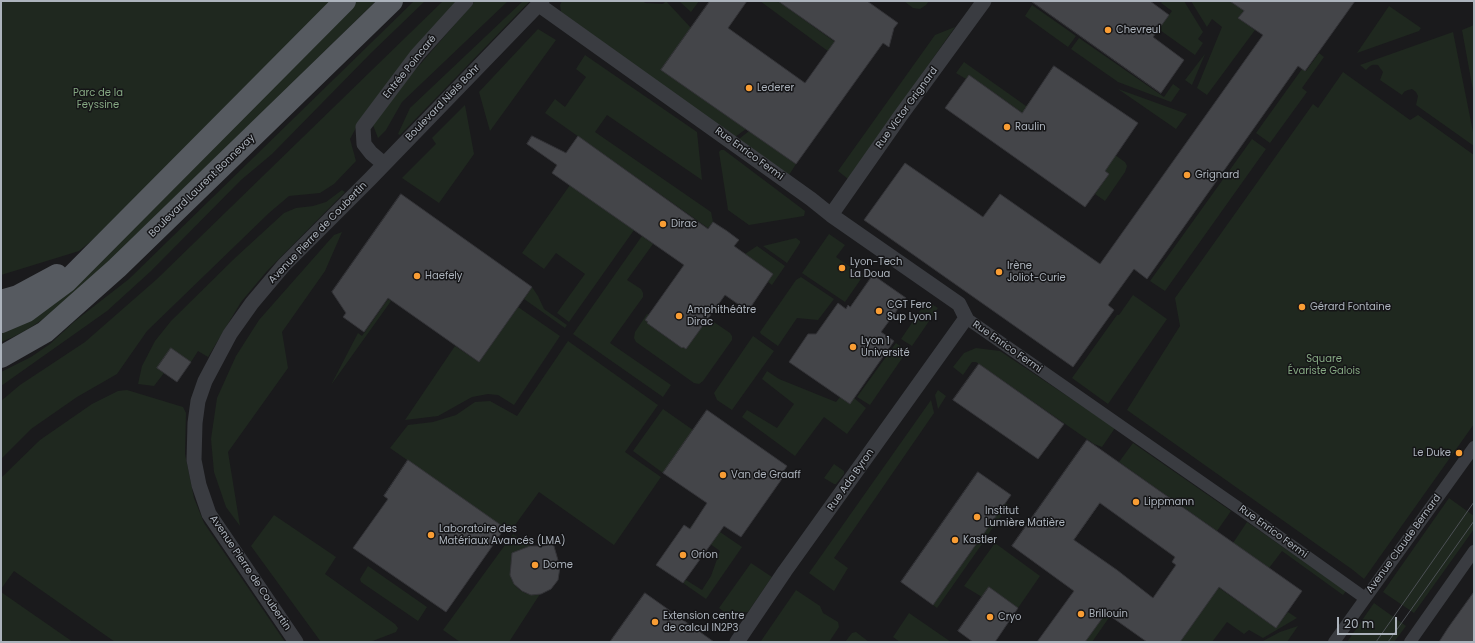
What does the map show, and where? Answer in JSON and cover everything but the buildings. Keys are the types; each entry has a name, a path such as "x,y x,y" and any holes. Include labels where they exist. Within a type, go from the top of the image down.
{"main road":[{"path":"1,322 47,298 66,282 345,1"},
{"name":"Boulevard Laurent Bonnevay","path":"1,357 46,332 117,268 392,1"},
{"path":"1,301 18,296 48,280 102,247"}],"street":[{"name":"Entrée Poincaré","path":"384,164 371,153 364,144 363,127 417,55 466,1"},
{"name":"Rue Victor Grignard","path":"831,215 901,115 984,1"},
{"name":"Rue Enrico Fermi","path":"541,3 811,198 831,215 959,304 966,318 1365,598"},
{"name":"Boulevard Niels Bohr","path":"384,164 541,3"},
{"name":"Avenue Pierre de Coubertin","path":"296,642 209,514 199,485 194,460 195,423 198,401 205,382 230,334 252,303 284,265 384,164"},
{"name":"Rue Ada Byron","path":"737,642 785,571 966,318"},
{"name":"Avenue Claude Bernard","path":"1334,642 1474,447"},
{"path":"1410,642 1474,551"}],"green space":[{"name":"Parc de la Feyssine","path":"1,1 331,1 106,229 79,251 1,275"},
{"path":"357,1 376,1 81,289 33,326 1,342 1,330 74,284"},
{"path":"414,1 425,1 371,53 272,154 241,180 151,271 107,311 1,386 1,372 31,357 50,344 75,321 129,279"},
{"path":"443,1 458,1 362,117 350,139 356,161 334,184 320,193 289,196 269,213 147,331 117,374 77,397 31,429 1,459 1,401 20,385 85,342 157,279"},
{"path":"475,1 508,1 402,102 386,130 378,138 373,125 385,105"},
{"path":"523,1 530,1 400,135 398,134 410,108"},
{"path":"562,1 643,1 645,3 663,4 666,1 691,28 661,70 746,129 735,137 561,12 560,5"},
{"path":"679,1 699,1 691,12"},
{"path":"760,1 778,1 867,65 859,74"},
{"path":"904,1 929,1 920,9 913,8"},
{"path":"1119,1 1132,1 1163,23 1172,11 1161,3 1163,1 1184,1 1203,32 1198,39 1203,43 1195,55"},
{"path":"1191,1 1230,1 1244,11 1238,18 1255,30 1207,95 1197,88 1222,27 1212,19 1207,27"},
{"path":"1032,5 1076,36 1068,47 1025,16"},
{"path":"1389,6 1421,28 1419,31 1357,53"},
{"path":"1474,25 1474,96 1462,30"},
{"path":"955,27 848,179 838,171 935,35"},
{"path":"538,29 556,40 490,131 479,92"},
{"path":"1453,32 1474,137 1474,146 1416,105 1418,96 1412,89 1406,91 1402,95 1380,80 1383,72 1378,65 1371,65 1366,70 1360,65"},
{"path":"1079,38 1164,97 1173,84 1180,89 1171,102 1118,82 1071,49"},
{"path":"1319,53 1324,57 1302,88 1307,92 1270,143 1256,133 1302,69 1306,71"},
{"path":"1205,54 1192,85 1185,80"},
{"path":"585,55 697,132 702,180 607,115 595,132 711,212 713,222 708,228 545,113 555,99 565,107 586,77 576,69"},
{"path":"964,62 1026,106 1033,97 1125,162 1127,166 1125,172 1105,201 1095,194 1109,174 969,75 966,79 956,73"},
{"name":"Square Évariste Galois","path":"1343,72 1410,120 1418,115 1474,155 1474,424 1364,579 1127,410 1180,326 1175,298 1313,104 1318,108"},
{"path":"1118,89 1187,114 1176,129"},
{"path":"465,105 474,154 439,203 402,178 436,144 432,138"},
{"path":"749,131 796,164 789,175 739,139"},
{"path":"1252,139 1266,149 1165,291 1150,281"},
{"path":"724,150 805,211 804,216 749,225 728,210 719,152"},
{"path":"570,185 634,230 569,322 557,313 585,274 556,253 544,269 522,253"},
{"path":"342,190 345,192 267,271 241,302 208,357 198,351 191,362 171,349 157,368 164,373 154,386 138,384 142,366 155,341 171,321 235,258 284,213 296,208 313,206 326,202"},
{"path":"342,232 325,271 282,332 288,368 228,452 240,526 226,507 214,472 211,439 217,398 236,356 259,320 334,235"},
{"path":"829,234 845,245 836,257 863,276 845,302 802,273"},
{"path":"642,236 653,244 627,280 641,289 643,297 610,343 671,385 663,397 573,334"},
{"path":"796,238 800,241 800,243 787,263 763,246"},
{"path":"757,246 785,266 772,285 768,282 773,274 745,254"},
{"path":"801,277 834,299 818,320 797,318 778,346 760,332 796,280"},
{"path":"532,287 544,309 567,325 565,328 524,299"},
{"path":"1133,295 1167,319 1108,404 1072,378"},
{"path":"388,299 391,301 331,385 358,333 362,336"},
{"path":"928,302 938,308 912,346 901,339 924,305"},
{"path":"518,307 560,336 514,405 498,395 488,394 472,397 438,416 405,420 455,346 479,362"},
{"path":"647,314 649,315 645,320 648,324 682,348 683,347 686,349 708,318 730,333 732,340 703,381 699,384 694,383 636,342 634,338 635,332"},
{"path":"753,336 774,351 732,410 717,400 714,393"},
{"path":"568,341 658,405 625,452 661,477 614,545 539,492 510,532 390,448 408,425 433,422 456,415 475,402 490,401 517,416"},
{"path":"896,343 907,351 870,405 857,397"},
{"path":"976,348 1000,351 1115,428 1102,447 1094,444 976,362 972,362 963,375 953,367 964,353"},
{"path":"767,371 779,379 836,402 840,397 850,404 854,398 866,408 847,434 824,417 795,456 742,417 747,410 777,428 794,404 762,379"},
{"path":"127,390 183,407 186,413 185,454 194,498 204,523 285,642 115,642 14,571 1,589 1,478 40,440 92,404 118,391"},
{"path":"938,390 946,396 938,409 935,395"},
{"path":"931,400 934,413 834,558 848,568 834,591 809,573"},
{"path":"663,409 693,430 663,473 633,451"},
{"path":"1133,443 1231,511 1217,531 1119,462"},
{"path":"834,464 844,471 844,474 836,484 824,478"},
{"path":"1449,498 1474,516 1474,529 1414,613 1383,592"},
{"path":"1005,503 1009,505 984,540 980,538"},
{"path":"274,515 336,557 325,574 395,624 398,628 396,632 370,642 321,642 251,546"},
{"path":"698,517 742,547 706,599 683,583 686,580 702,590 711,576 720,551 689,529"},
{"path":"1247,522 1346,591 1343,595 1282,551 1269,568 1233,543"},
{"path":"513,534 530,546 520,550 513,557 510,566 514,583 520,590 529,594 540,594 509,642 460,642 443,630"},
{"path":"978,542 982,544 937,608 933,605"},
{"path":"995,543 1040,576 1018,608 989,587 982,597 964,586"},
{"path":"751,563 772,577 748,612 727,614 719,608"},
{"path":"368,566 427,607 418,621 361,582 360,579"},
{"path":"1215,585 1276,628 1288,612 1297,618 1263,638 1249,630 1244,634 1227,622 1212,642 1180,642 1208,602"},
{"path":"1125,586 1129,589 1092,642 1085,642"},
{"path":"796,590 820,606 823,613 838,622 839,627 829,642 761,641"},
{"path":"1,592 73,642 1,642"},
{"path":"1374,603 1406,626 1394,642 1347,642"},
{"path":"909,613 951,642 900,642 893,637"},
{"path":"1298,626 1287,642 1261,642 1280,632"},
{"path":"856,632 869,642 845,642 852,633"}],"tram line":[{"path":"1376,642 1474,502"},
{"path":"1388,642 1474,521"}],"place":[{"name":"Chevreul","path":"1108,30"},
{"name":"Lederer","path":"749,88"},
{"name":"Raulin","path":"1007,127"},
{"name":"Grignard","path":"1187,175"},
{"name":"Dirac","path":"663,224"},
{"name":"Lyon-Tech La Doua","path":"842,268"},
{"name":"Irène Joliot-Curie","path":"999,272"},
{"name":"Haefely","path":"417,276"},
{"name":"Gérard Fontaine","path":"1302,307"},
{"name":"CGT Ferc Sup Lyon 1","path":"879,311"},
{"name":"Amphithéâtre Dirac","path":"679,316"},
{"name":"Lyon 1 Université","path":"853,347"},
{"name":"Le Duke","path":"1459,453"},
{"name":"Van de Graaff","path":"723,475"},
{"name":"Lippmann","path":"1136,502"},
{"name":"Institut Lumière Matière","path":"977,517"},
{"name":"Laboratoire des Matériaux Avancés (LMA)","path":"431,535"},
{"name":"Kastler","path":"955,540"},
{"name":"Orion","path":"683,555"},
{"name":"Dome","path":"535,565"},
{"name":"Brillouin","path":"1081,614"},
{"name":"Cryo","path":"990,617"},
{"name":"Extension centre de calcul IN2P3","path":"655,622"}]}
